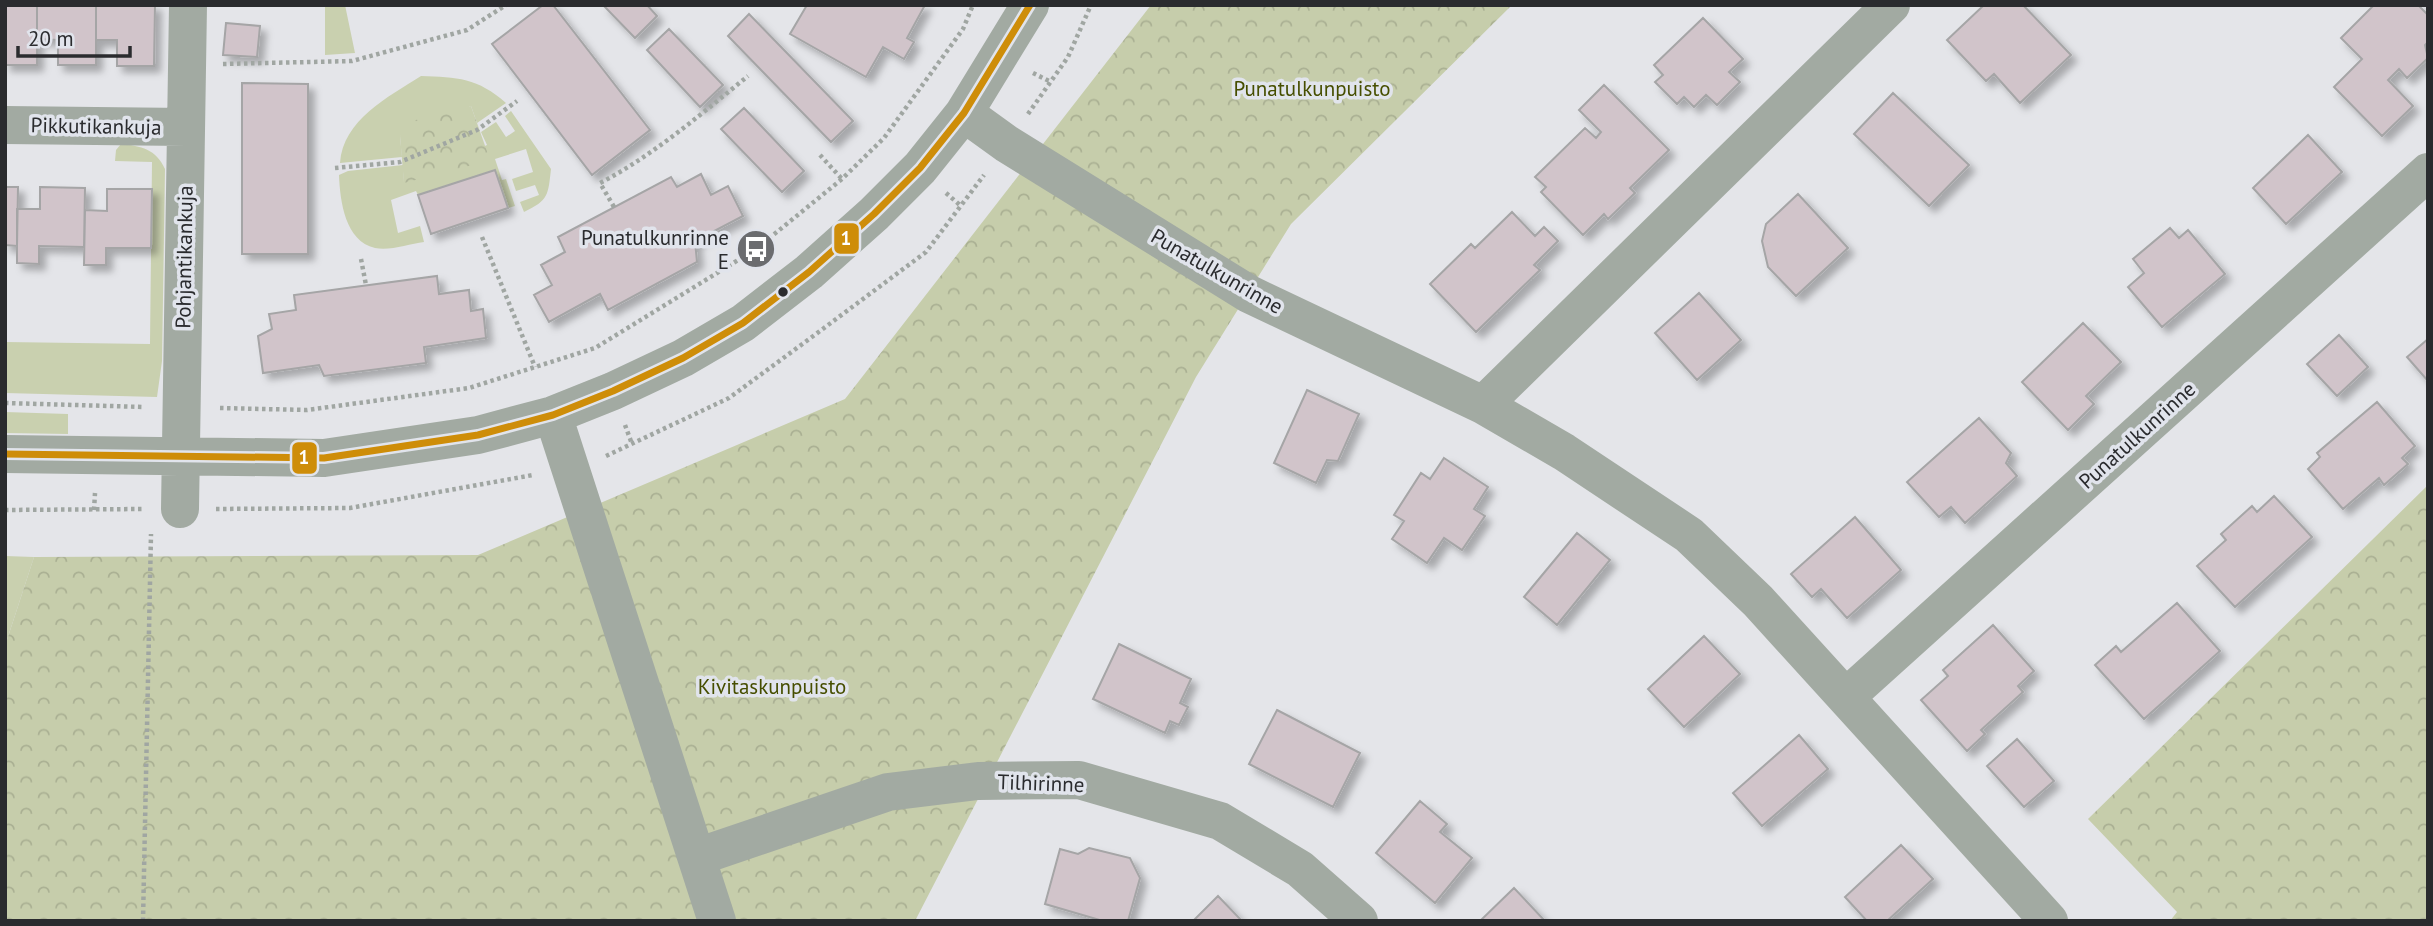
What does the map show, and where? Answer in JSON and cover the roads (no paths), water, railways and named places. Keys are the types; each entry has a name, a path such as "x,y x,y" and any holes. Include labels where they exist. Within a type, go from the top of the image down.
{"street":[{"name":"Pohjantikankuja","path":"166,509 180,456 188,5"},
{"path":"5,454 324,458 478,435 554,415 683,358 743,323 809,272 874,214 920,168 964,113 1030,5"},
{"path":"1483,405 1891,5"},
{"name":"Punatulkunrinne","path":"964,113 1007,144 1249,294 1483,405 1564,452 1689,535 1758,601 2049,921"},
{"name":"Pikkutikankuja","path":"5,125 186,127"},
{"name":"Punatulkunrinne","path":"1846,697 2428,172"},
{"path":"554,415 717,921"},
{"name":"Tilhirinne","path":"697,857 888,792 978,781 1079,780 1220,821 1300,869 1359,921"}],"place":[{"name":"Punatulkunrinne E","path":"756,249"}],"park label":[{"name":"Punatulkunpuisto","path":"1312,88"},
{"name":"Kivitaskunpuisto","path":"772,686"}]}
